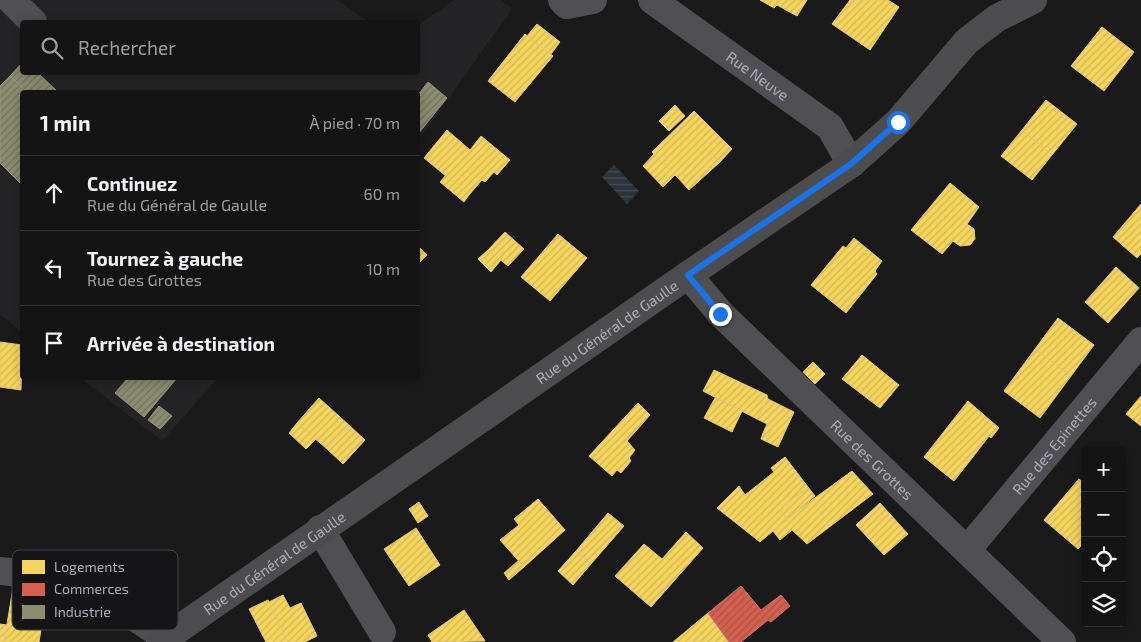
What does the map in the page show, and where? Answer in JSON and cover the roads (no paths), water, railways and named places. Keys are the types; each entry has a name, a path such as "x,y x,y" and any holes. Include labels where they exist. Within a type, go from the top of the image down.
{"main road":[{"name":"Rue du Général de Gaulle","path":"178,629 851,164 898,122 967,41 997,18 1033,0"},
{"name":"Rue du Général de Gaulle","path":"163,640 177,630"}],"street":[{"path":"10,0 31,20"},
{"path":"562,0 567,5 593,0"},
{"name":"Rue Neuve","path":"652,0 830,127 851,164"},
{"name":"Rue des Grottes","path":"688,275 720,314 1062,642"},
{"name":"Rue des Epinettes","path":"967,550 1141,341"},
{"path":"320,530 382,632"},
{"path":"150,630 163,640"}]}
